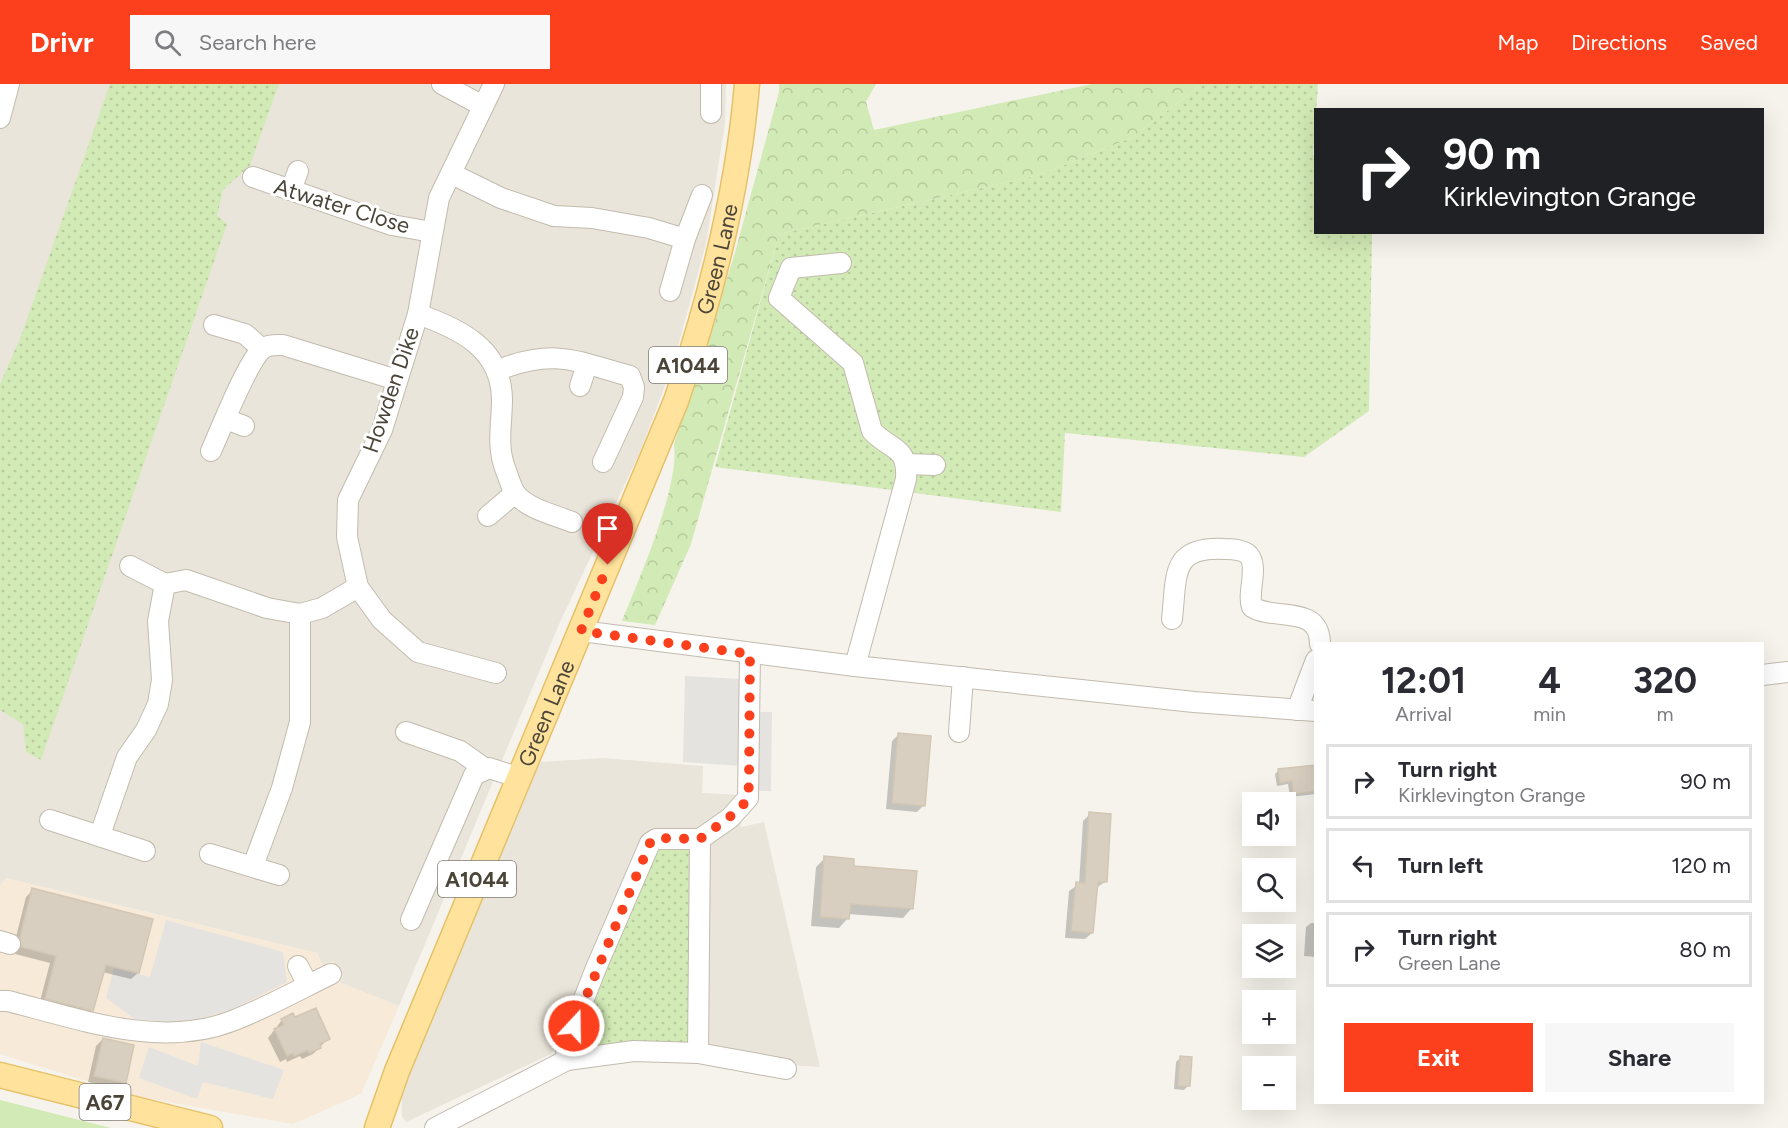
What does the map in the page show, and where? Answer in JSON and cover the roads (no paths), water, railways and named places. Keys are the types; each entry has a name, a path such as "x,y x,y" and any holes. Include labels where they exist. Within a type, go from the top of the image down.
{"main road":[{"name":"Green Lane","path":"377,1128 397,1071 676,401 700,330 734,187 747,84"},
{"name":"A67","path":"0,1075 210,1128"}],"street":[{"path":"0,118 9,84"},
{"path":"442,84 483,106"},
{"name":"Howden Dike","path":"484,676 418,652 382,620 358,587 346,537 348,500 382,430 418,314 438,198 452,174 494,84"},
{"path":"711,84 711,113"},
{"path":"291,190 298,171"},
{"path":"452,174 501,198 554,216 649,228 686,239"},
{"name":"Atwater Close","path":"253,177 392,225 432,232"},
{"path":"670,291 702,195"},
{"path":"841,263 791,268 779,298 853,363 872,431 895,446 907,464 906,479 855,666"},
{"path":"418,314 462,333 482,350 498,370 502,398 499,441 502,461 515,493 539,510 572,522"},
{"path":"214,325 245,334 262,349"},
{"path":"212,451 235,422 262,349 270,345 283,345 397,380"},
{"path":"498,370 526,359 559,356 630,375 634,387 633,397 603,462"},
{"path":"580,386 587,364"},
{"path":"907,464 935,465"},
{"path":"488,516 515,493"},
{"path":"1172,619 1180,562 1189,553 1203,549 1235,550 1249,555 1252,560 1250,599 1252,607 1261,612 1290,614 1311,621 1320,634 1320,642"},
{"path":"130,566 165,584 186,580 267,608 300,614 322,608 358,587"},
{"path":"100,835 127,757 146,730 158,704 162,680 158,621 165,584"},
{"path":"253,866 282,788 300,722 300,614"},
{"path":"581,631 855,666 1306,711 1314,670"},
{"path":"567,1060 566,1045 646,849 656,838 700,839 730,818 748,798 750,654"},
{"path":"1764,675 1788,672"},
{"path":"959,732 963,677"},
{"path":"406,732 460,751 484,768"},
{"path":"411,920 471,780 477,771 494,768 520,778"},
{"path":"50,820 145,852"},
{"path":"698,1053 700,839"},
{"path":"210,854 279,876"},
{"path":"298,966 308,985"},
{"path":"0,1001 123,1029 164,1033 202,1029 231,1022 331,974"},
{"path":"435,1128 567,1060 633,1051 698,1053 786,1069"}]}
